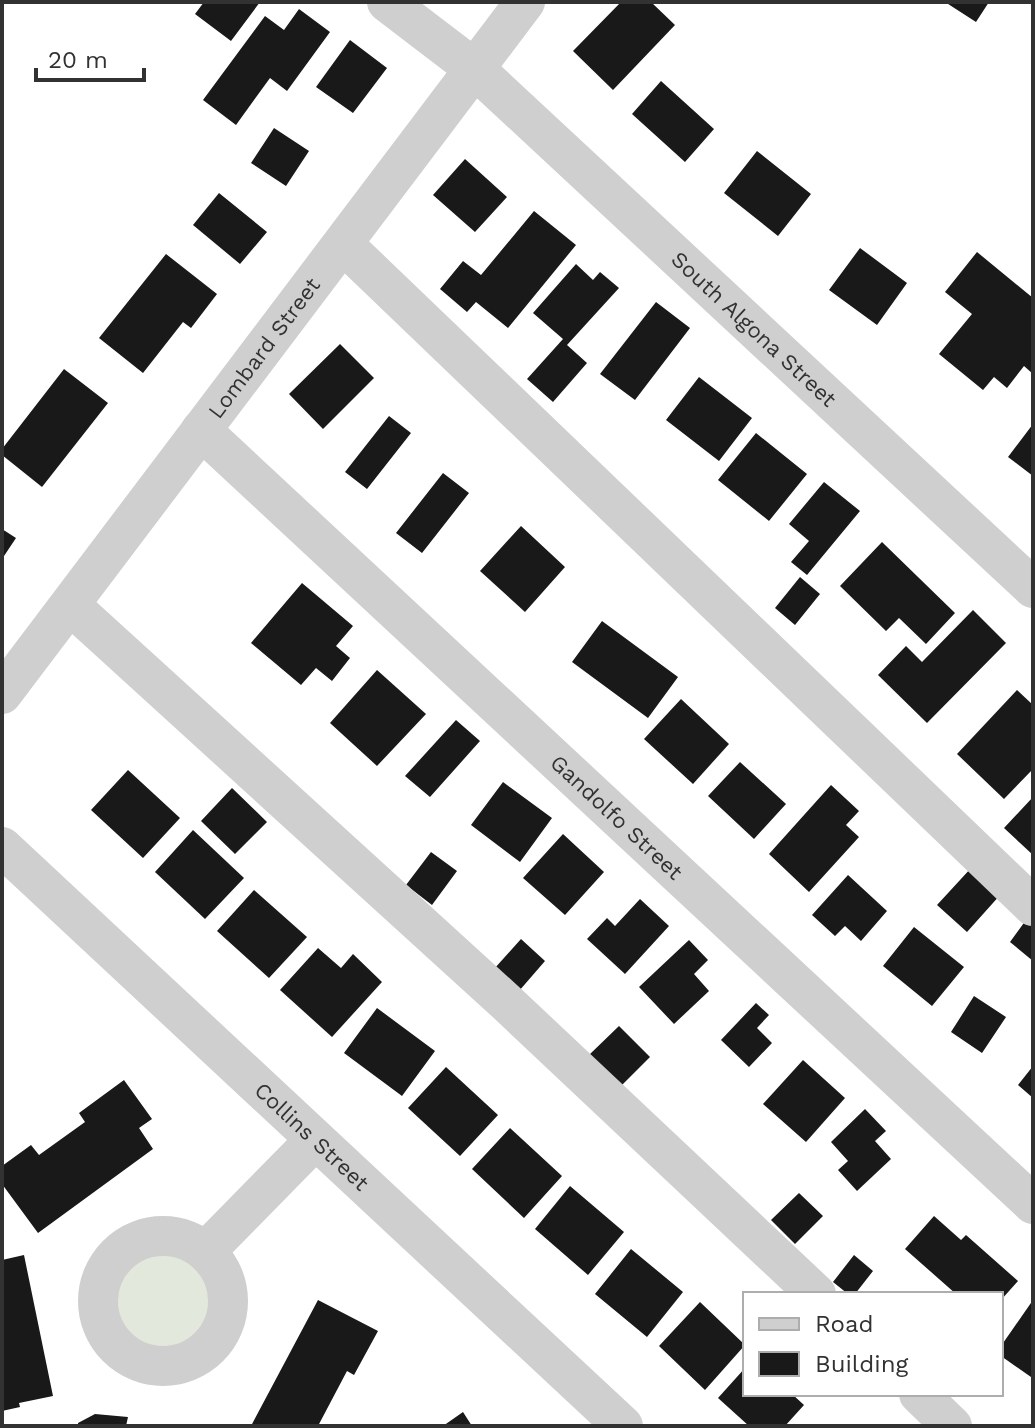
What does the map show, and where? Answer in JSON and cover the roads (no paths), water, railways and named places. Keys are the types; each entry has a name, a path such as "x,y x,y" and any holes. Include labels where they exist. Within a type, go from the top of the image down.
{"street":[{"name":"South Algona Street","path":"387,2 476,70 1033,588"},
{"name":"Lombard Street","path":"2,694 525,2"},
{"path":"343,244 1033,906"},
{"name":"Gandolfo Street","path":"201,430 1033,1204"},
{"path":"70,605 507,1003 814,1292"},
{"name":"Collins Street","path":"2,847 623,1426"},
{"path":"206,1251 315,1140"},
{"path":"921,1396 952,1426"}]}
